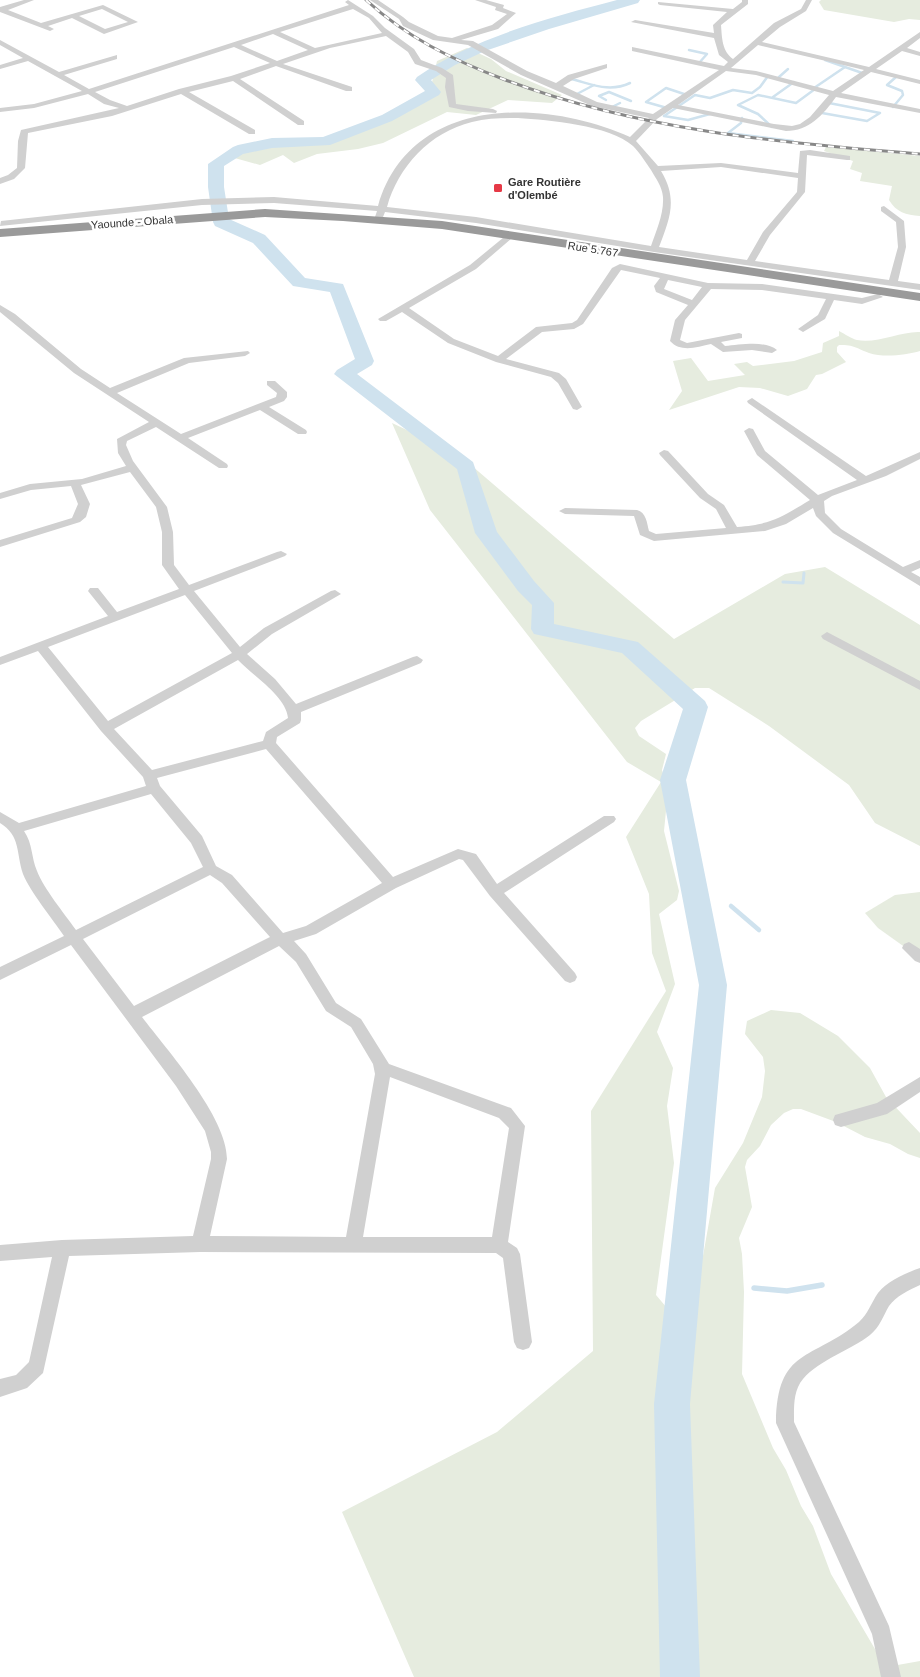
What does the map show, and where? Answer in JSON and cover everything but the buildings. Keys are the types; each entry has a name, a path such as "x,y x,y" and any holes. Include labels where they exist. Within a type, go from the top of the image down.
{"highway":[{"name":"Rue 5.767","path":"265,213 381,214 509,236 794,280 816,280 920,297"},
{"name":"Yaounde - Obala","path":"3,230 265,213"},
{"path":"794,280 816,286 920,304"}],"street":[{"path":"0,10 31,0"},
{"path":"345,0 371,17 388,34 410,51 418,62 450,77 449,87 452,105 578,124 631,141 640,148 663,182 667,197 664,216 654,248"},
{"path":"373,0 401,18 406,24 436,38 470,43 524,73 595,104 654,117"},
{"path":"449,41 488,30 501,23 502,19 512,13 497,9 502,6 478,0"},
{"path":"631,141 654,117 734,63 777,25 804,10 809,0"},
{"path":"734,63 723,55 718,36 718,22 747,1"},
{"path":"660,3 735,11"},
{"path":"0,110 53,103 354,6"},
{"path":"42,25 103,7 134,22 104,32 73,16"},
{"path":"0,10 53,30"},
{"path":"635,22 718,36"},
{"path":"274,32 314,50"},
{"path":"0,181 18,175 22,168 24,132 38,127 109,114 234,78 314,50 347,41 388,34"},
{"path":"670,105 706,115 783,128 797,128 818,114 834,94 902,49 920,34"},
{"path":"0,42 108,102 126,108"},
{"path":"234,44 277,64 349,89"},
{"path":"757,44 920,82"},
{"path":"902,49 920,54"},
{"path":"635,50 725,69 756,73 834,94 920,111"},
{"path":"59,74 114,56"},
{"path":"0,67 30,58"},
{"path":"557,86 571,77 604,66"},
{"path":"234,78 301,123"},
{"path":"182,92 252,132"},
{"path":"381,214 388,188 406,161 422,145 440,132 452,125 480,118 523,116"},
{"path":"750,262 766,234 801,192 802,160 805,152 847,158"},
{"path":"654,169 721,164 803,176"},
{"path":"0,214 3,230 145,207 236,200 283,201 381,214 476,220 920,287"},
{"path":"884,209 900,221 902,247 893,284"},
{"path":"383,319 473,267 509,236"},
{"path":"499,360 539,329 574,326 580,322 617,268 625,267 708,286 762,287 862,301 878,297"},
{"path":"667,276 659,286 659,290 692,303"},
{"path":"708,286 692,303 680,320 675,341 684,346 739,336"},
{"path":"803,329 822,317 831,297"},
{"path":"0,308 76,369 156,423 182,437 223,466"},
{"path":"403,308 451,341 499,360 555,375 562,381 576,407"},
{"path":"713,341 723,349 752,347 772,350"},
{"path":"110,392 186,360 245,352"},
{"path":"182,437 262,407 282,397 282,392 272,383"},
{"path":"752,401 864,480"},
{"path":"262,407 302,432"},
{"path":"156,423 122,439 121,442 132,468 159,501 166,527 168,565 239,654 271,682 294,710 295,720 270,735 273,745 392,884"},
{"path":"749,431 761,453 818,500 820,514 837,531 920,582"},
{"path":"664,453 704,496 720,507 732,530"},
{"path":"565,511 637,513 640,516 644,533 654,538 765,528 774,525 828,494 920,455"},
{"path":"0,496 30,487 75,482 132,468"},
{"path":"0,544 76,520 80,517 84,504 75,482"},
{"path":"0,661 281,554"},
{"path":"902,571 920,564"},
{"path":"94,591 115,617"},
{"path":"106,728 239,654 268,631 335,594"},
{"path":"827,636 920,686"},
{"path":"40,646 196,840 210,870 227,879 279,938 301,958 331,1007 356,1023 383,1068 505,1113 516,1126 499,1245"},
{"path":"294,710 417,660"},
{"path":"15,829 151,782 273,745"},
{"path":"0,817 12,824 24,841 26,860 31,875 74,939 182,1081 212,1129 219,1152 219,1159 200,1244"},
{"path":"495,892 608,819"},
{"path":"132,1014 279,938 297,936 311,930 392,884 458,854 471,858 495,892 570,977"},
{"path":"0,974 210,870"},
{"path":"353,1245 383,1068"},
{"path":"841,1120 881,1108 920,1084"},
{"path":"0,1253 62,1248 200,1244 499,1245 511,1254 523,1342"},
{"path":"0,1388 21,1382 37,1368 62,1248"},
{"path":"891,1677 882,1633 785,1423 784,1404 788,1385 796,1371 866,1328 885,1298 891,1292 920,1276"}],"shaded area":[{"path":"821,0 920,0 920,20 909,19 894,22 824,10 819,2"},
{"path":"467,48 491,59 506,71 562,95 552,103 508,100 476,115 447,112 383,143 358,149 317,154 294,163 283,155 260,165 224,155 347,136 430,91 437,61"},
{"path":"826,147 920,156 920,216 906,214 898,210 889,200 892,186 860,181 862,173 850,169 853,161 824,151"},
{"path":"839,331 855,339 865,341 920,332 920,351 888,356 869,353 852,346 839,345 837,352 846,362 816,375 807,389 788,396 760,388 739,387 669,410 682,391 673,361 691,358 708,381 745,375 734,364 747,362 753,366 794,361 822,352 823,343 839,336"},
{"path":"392,423 458,454 674,639 785,574 825,567 920,625 920,846 875,823 849,785 769,726 709,688 695,688 641,721 635,728 639,736 666,754 662,770 668,790 664,831 679,891 677,900 659,914 675,984 657,1032 673,1068 667,1106 674,1163 656,1295 667,1308 680,1299 703,1256 715,1188 743,1143 762,1097 765,1071 763,1057 745,1034 747,1021 771,1010 800,1013 838,1036 870,1068 886,1097 920,1133 920,1158 890,1144 865,1137 836,1122 801,1109 793,1109 784,1113 771,1125 760,1146 747,1160 745,1167 752,1207 739,1238 742,1254 744,1292 742,1374 773,1448 786,1470 801,1506 813,1526 831,1574 882,1661 892,1666 920,1661 920,1677 414,1677 342,1512 497,1432 593,1351 591,1111 666,991 652,953 649,894 626,837 661,782 627,762 430,510"},
{"path":"920,892 920,958 878,928 865,913 895,895"}],"waterway":[{"path":"633,0 544,26 465,54 422,80 434,92 387,118 325,142 272,143 238,150 216,164 216,187 221,222 259,239 299,282 337,288 365,361 344,374 466,466 486,533 526,586 543,603 542,629 630,647 696,707 673,780 713,985 672,1404 680,1677"},
{"path":"689,50 707,54 699,63"},
{"path":"825,60 845,67"},
{"path":"814,88 845,67"},
{"path":"845,67 865,74"},
{"path":"779,77 788,69"},
{"path":"710,114 688,120 664,116 695,95 710,98 733,90 752,93 760,87 768,76"},
{"path":"893,107 903,95 902,91 887,85 896,77"},
{"path":"571,79 594,85"},
{"path":"773,97 794,82"},
{"path":"594,85 615,87 630,83"},
{"path":"575,95 594,85"},
{"path":"667,108 646,102 666,88 687,95"},
{"path":"772,127 758,114 738,105 758,95 796,103 815,89"},
{"path":"606,100 599,96 609,92 631,101"},
{"path":"610,108 620,103"},
{"path":"822,113 867,121 880,113 829,103"},
{"path":"742,118 741,123 728,133 793,141"},
{"path":"783,582 803,583 804,573"},
{"path":"731,906 759,930"},
{"path":"754,1288 787,1291 822,1285"}],"railway":[{"path":"366,0 414,36 466,64 503,79 605,111 709,132 814,145 920,154"}],"place":[{"name":"Gare Routière d'Olembé","path":"498,188"}]}
